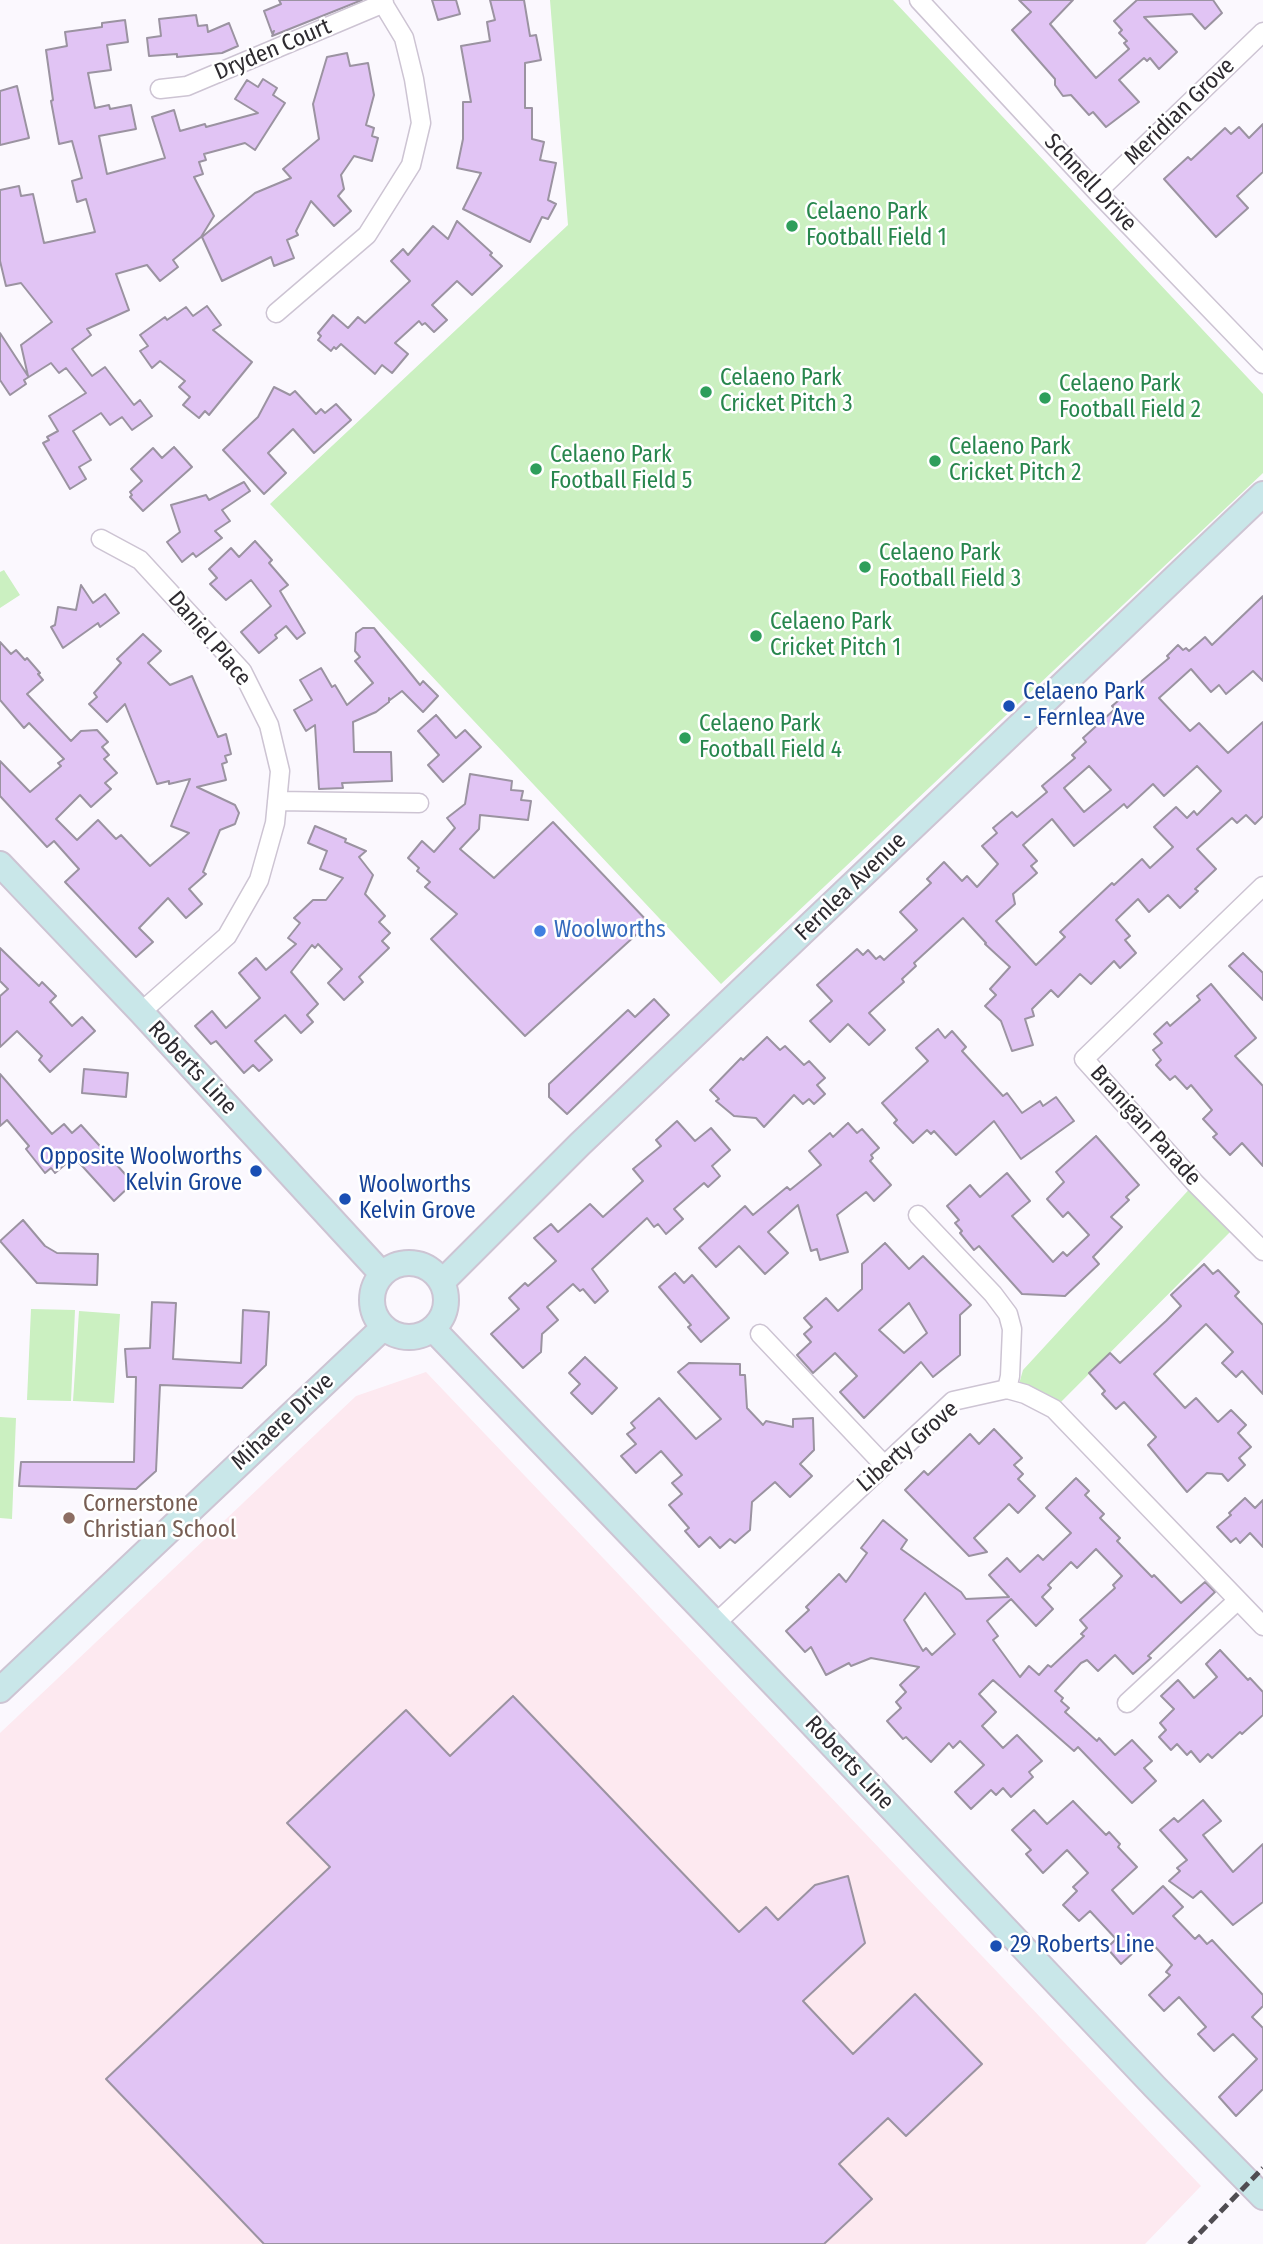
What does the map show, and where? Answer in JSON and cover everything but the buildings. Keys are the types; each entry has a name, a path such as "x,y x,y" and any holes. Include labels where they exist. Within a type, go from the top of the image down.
{"main road":[{"name":"Fernlea Avenue","path":"442,1282 580,1144 1263,494"},
{"name":"Roberts Line","path":"0,864 141,1012 382,1274"},
{"path":"402,1263 425,1266 435,1273 446,1294 446,1307 442,1319 433,1329 414,1337 403,1337 384,1327 376,1318 372,1295 382,1274 402,1263"},
{"name":"Mihaere Drive","path":"0,1690 384,1327"},
{"name":"Roberts Line","path":"433,1329 716,1623 1154,2087 1263,2197"}],"street":[{"name":"Schnell Drive","path":"919,0 1097,192 1263,364"},
{"name":"Dryden Court","path":"160,89 187,86 382,2"},
{"path":"276,313 368,235 411,165 421,122 414,79 404,38 382,2"},
{"name":"Meridian Grove","path":"1097,192 1263,32"},
{"name":"Daniel Place","path":"101,539 140,560 244,674 269,725 279,771 275,823 259,880 226,936 141,1012"},
{"path":"277,801 419,803"},
{"name":"Branigan Parade","path":"1263,886 1084,1059 1195,1183 1263,1251"},
{"path":"918,1215 1009,1314 1012,1329 1007,1389 1026,1394 1054,1409 1263,1626"},
{"path":"760,1334 884,1465"},
{"name":"Liberty Grove","path":"716,1623 953,1401 1007,1389"},
{"path":"1127,1703 1238,1600"}],"shaded area":[{"path":"426,1372 1201,2186 1145,2244 0,2244 0,1733 356,1396"}],"green space":[{"path":"550,0 893,0 1263,394 1263,473 721,984 270,504 568,225"},
{"path":"4,570 20,595 0,608 0,572"},
{"path":"1195,1183 1237,1225 1054,1409 1017,1391 1023,1370"},
{"path":"31,1309 75,1310 71,1401 27,1400"},
{"path":"79,1311 120,1314 114,1403 73,1401"},
{"path":"0,1417 16,1418 12,1519 0,1518"}],"railway":[{"path":"1189,2244 1263,2168"}],"place":[{"name":"Celaeno Park Football Field 1","path":"792,226"},
{"name":"Celaeno Park Cricket Pitch 3","path":"706,392"},
{"name":"Celaeno Park Football Field 2","path":"1045,398"},
{"name":"Celaeno Park Cricket Pitch 2","path":"935,461"},
{"name":"Celaeno Park Football Field 5","path":"536,469"},
{"name":"Celaeno Park Football Field 3","path":"865,567"},
{"name":"Celaeno Park Cricket Pitch 1","path":"756,636"},
{"name":"Celaeno Park - Fernlea Ave","path":"1009,706"},
{"name":"Celaeno Park Football Field 4","path":"685,738"},
{"name":"Woolworths","path":"540,931"},
{"name":"Opposite Woolworths Kelvin Grove","path":"256,1171"},
{"name":"Woolworths Kelvin Grove","path":"345,1199"},
{"name":"Cornerstone Christian School","path":"69,1518"},
{"name":"29 Roberts Line","path":"996,1946"}]}
